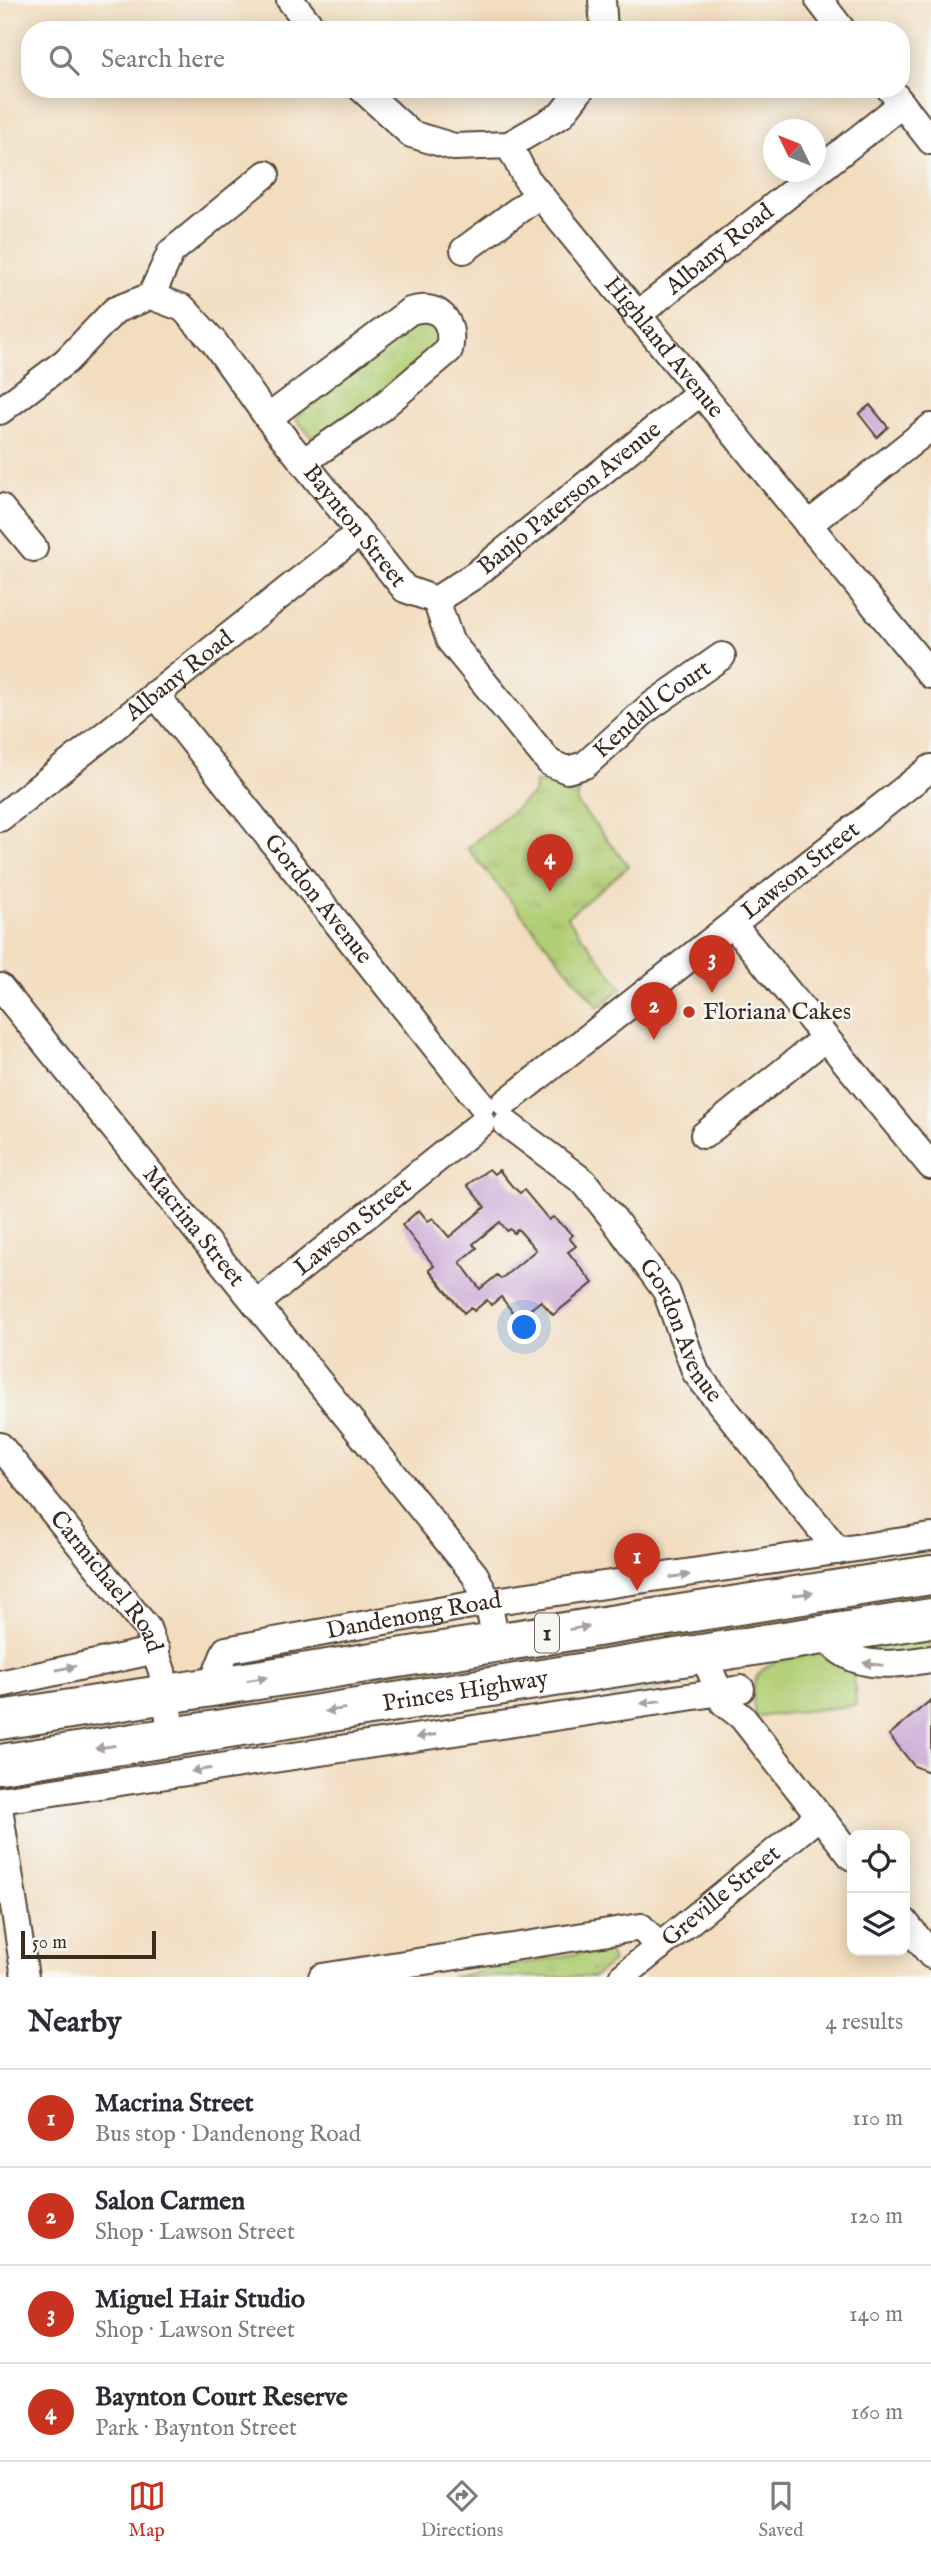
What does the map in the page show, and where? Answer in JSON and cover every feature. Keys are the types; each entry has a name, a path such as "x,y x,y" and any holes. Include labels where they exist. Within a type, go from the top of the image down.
{"highway":[{"name":"Princes Highway","path":"0,1720 931,1575"},
{"name":"Princes Highway","path":"0,1764 931,1618"}],"street":[{"path":"290,0 307,21"},
{"path":"602,0 603,21"},
{"path":"819,0 835,21"},
{"path":"372,98 411,134 454,147 509,145 561,115 574,98"},
{"name":"Albany Road","path":"636,316 895,98"},
{"path":"897,98 931,141"},
{"name":"Highland Avenue","path":"509,145 526,178 931,675"},
{"path":"0,411 66,361 115,310 151,296 171,251 266,174"},
{"path":"464,250 540,195"},
{"name":"Baynton Street","path":"151,296 183,308 214,342 268,418 405,589 436,600 450,641 550,764 568,770 584,765"},
{"path":"268,418 410,311 426,306 439,312 452,338 449,350 376,412 303,462"},
{"name":"Banjo Paterson Avenue","path":"436,600 475,575 699,393"},
{"path":"807,524 931,427"},
{"path":"0,507 34,548"},
{"name":"Albany Road","path":"0,818 359,533"},
{"name":"Kendall Court","path":"584,765 648,708 722,656"},
{"name":"Gordon Avenue","path":"155,694 494,1114 584,1182 612,1217 666,1291 696,1373 838,1551"},
{"name":"Lawson Street","path":"256,1304 931,768"},
{"path":"733,925 931,1166"},
{"name":"Macrina Street","path":"0,987 475,1575 488,1602 496,1642"},
{"path":"704,1135 825,1038"},
{"name":"Carmichael Road","path":"0,1446 142,1621 156,1650 172,1737"},
{"name":"Dandenong Road","path":"211,1687 226,1650 488,1602 931,1537"},
{"path":"824,1635 837,1650 873,1665 931,1658"},
{"path":"762,1645 730,1690 730,1710 742,1717 847,1851"},
{"path":"0,1684 156,1650"},
{"path":"703,1654 730,1690"},
{"path":"0,1800 730,1690"},
{"path":"0,1814 25,1977"},
{"name":"Greville Street","path":"622,1977 819,1816"},
{"path":"323,1977 641,1927 659,1947"},
{"path":"910,1929 931,1955"}],"green space":[{"path":"437,318 441,347 316,442 295,418 407,323"},
{"path":"535,782 579,792 577,803 629,866 567,917 622,988 598,1007 467,848 534,793"},
{"path":"931,1590 931,1601 416,1676 372,1675"},
{"path":"931,1633 931,1648 874,1657 853,1647"},
{"path":"819,1652 853,1668 856,1705 756,1717 753,1698 758,1674 776,1662"},
{"path":"675,1675 676,1685 611,1698 607,1684"},
{"path":"608,1948 613,1962 594,1977 450,1977"}],"building":[{"path":"870,405 888,427 877,437 859,414"},
{"path":"489,1169 494,1174 499,1170 520,1193 524,1190 549,1220 553,1217 573,1235 569,1238 576,1246 568,1252 593,1283 553,1315 541,1301 518,1319 501,1297 491,1305 487,1300 474,1311 471,1307 464,1313 429,1270 434,1266 402,1225 419,1210 428,1221 433,1218 449,1237 485,1207 467,1185","holes":["500,1222 507,1231 510,1229 514,1233 518,1229 536,1250 501,1279 497,1275 480,1289 460,1262 477,1248 473,1244"]},
{"path":"931,1700 931,1773 914,1766 889,1735"}],"place":[{"name":"Baynton Court Reserve","path":"550,892"},
{"name":"Miguel Hair Studio","path":"712,993"},
{"name":"Floriana Cakes","path":"689,1012"},
{"name":"Salon Carmen","path":"654,1040"},
{"name":"Macrina Street","path":"637,1591"}]}
